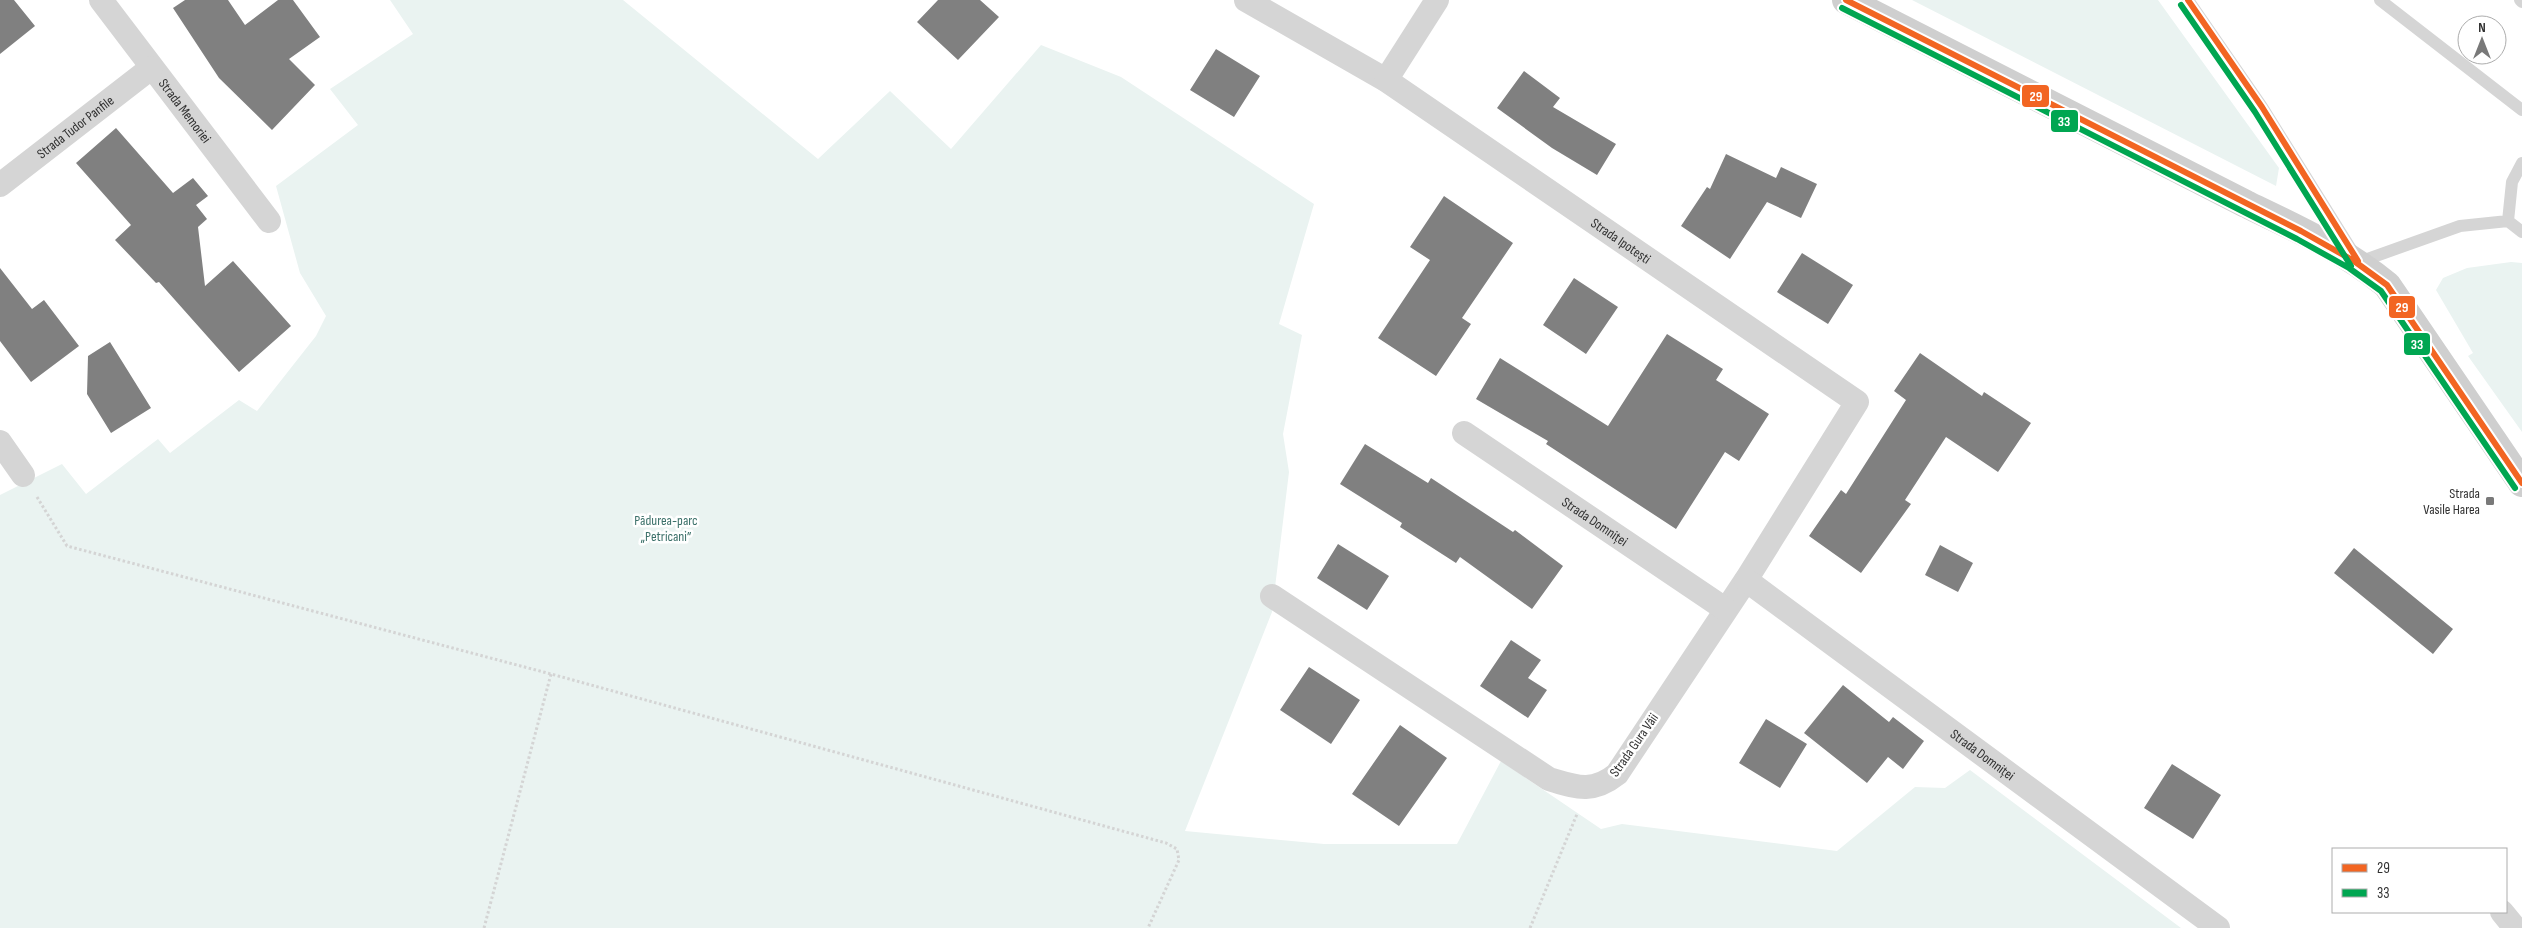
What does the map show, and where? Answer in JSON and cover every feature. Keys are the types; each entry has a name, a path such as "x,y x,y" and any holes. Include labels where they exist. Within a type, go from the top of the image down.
{"main road":[{"path":"1846,0 2246,204 2310,234 2359,262 2388,285 2522,483"}],"street":[{"name":"Strada Ipotești","path":"1246,0 1386,80 1857,402"},
{"path":"1386,80 1437,0"},
{"name":"Strada Memoriei","path":"113,4 151,68 269,221"},
{"name":"Strada Tudor Panfile","path":"0,185 151,68"},
{"name":"Strada Gura Văii","path":"1588,788 1605,784 1617,774 1746,580 1857,402"},
{"name":"Strada Domniței","path":"1464,433 1725,609"},
{"path":"0,442 23,475"},
{"name":"Strada Domniței","path":"1746,580 2218,928"},
{"path":"1272,596 1549,779 1588,788"},
{"path":"2503,913 2515,928"}],"lane":[{"path":"2188,0 2262,107 2359,262 2460,226 2508,221 2522,232"},
{"path":"2380,0 2522,110"},
{"path":"2508,221 2512,182 2522,163"}],"path":[{"path":"23,475 67,546 551,674 1166,843 1178,849 1179,860 1148,928"},
{"path":"484,928 551,674"},
{"path":"1530,928 1588,788"}],"green space":[{"name":"Pădurea-parc „Petricani”","path":"390,0 623,0 818,159 890,91 951,149 1041,45 1121,77 1314,204 1279,324 1302,335 1283,434 1289,472 1272,612 1185,831 1324,844 1457,844 1501,761 1601,829 1622,824 1837,851 1915,787 1945,788 1970,770 2181,928 0,928 0,495 62,464 86,494 158,439 170,453 239,400 257,411 316,336 326,316 300,273 276,186 358,125 330,89 413,34"},
{"path":"1912,0 2158,0 2279,168 2276,186"},
{"path":"2511,262 2522,263 2522,432 2468,356 2473,353 2436,290 2443,278 2467,268"}],"building":[{"path":"0,0 14,0 35,26 0,54"},
{"path":"185,0 228,0 245,25 278,0 293,0 320,37 289,59 315,85 272,130 219,78 173,8"},
{"path":"938,0 980,0 999,17 958,60 917,22"},
{"path":"1216,49 1260,76 1234,117 1190,90"},
{"path":"1524,71 1560,98 1553,107 1616,144 1597,175 1552,148 1497,108"},
{"path":"116,128 173,193 193,178 208,196 196,205 207,219 198,227 205,286 233,261 291,326 239,372 159,282 156,283 115,240 131,225 76,163"},
{"path":"1726,154 1776,178 1781,167 1817,184 1801,218 1767,202 1730,259 1681,226 1707,187 1710,189"},
{"path":"1444,196 1513,243 1462,318 1471,324 1436,376 1378,338 1430,260 1410,247"},
{"path":"1802,253 1853,285 1828,324 1777,292"},
{"path":"0,268 32,309 44,300 79,346 31,382 0,341"},
{"path":"1574,278 1618,307 1586,354 1543,325"},
{"path":"1667,334 1723,369 1716,380 1769,414 1739,461 1725,452 1676,529 1546,444 1548,441 1476,399 1500,358 1608,426"},
{"path":"110,342 151,408 111,433 87,394 88,356"},
{"path":"1920,353 1982,396 1984,392 2031,423 1998,472 1946,437 1905,500 1911,504 1861,573 1809,536 1841,490 1846,494 1906,400 1894,391"},
{"path":"1365,444 1428,483 1431,478 1513,532 1515,530 1563,566 1532,609 1460,557 1456,563 1400,527 1402,523 1340,484"},
{"path":"1338,544 1389,576 1367,610 1317,578"},
{"path":"1940,545 1973,563 1958,592 1925,575"},
{"path":"2354,548 2453,629 2433,654 2334,573"},
{"path":"1511,640 1541,660 1528,678 1547,690 1528,718 1480,686"},
{"path":"1309,667 1360,700 1331,744 1280,710"},
{"path":"1843,685 1889,722 1893,717 1924,741 1903,769 1888,757 1867,783 1804,733"},
{"path":"1766,719 1807,744 1780,788 1739,763"},
{"path":"1400,725 1447,758 1399,826 1352,794"},
{"path":"2172,764 2221,795 2193,839 2144,808"}],"transit line":[{"name":"29","path":"1846,0 2301,231 2354,261 2387,285 2522,483"},
{"name":"29","path":"2188,0 2262,107 2358,261"},
{"name":"33","path":"2181,5 2255,112 2351,266"},
{"name":"33","path":"1842,8 2297,239 2349,268 2381,291 2515,488"}],"place":[{"name":"Strada Vasile Harea","path":"2490,501"}]}
